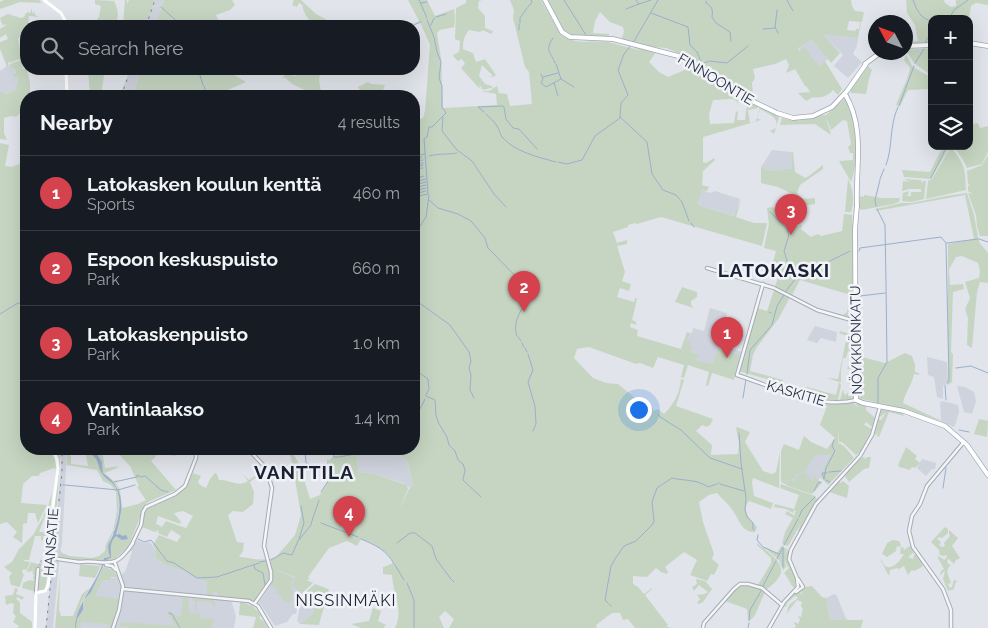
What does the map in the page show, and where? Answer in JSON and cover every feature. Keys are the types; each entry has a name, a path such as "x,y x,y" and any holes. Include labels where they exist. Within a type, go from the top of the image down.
{"main road":[{"path":"43,0 64,16 66,20"},
{"name":"FINNOONTIE","path":"545,0 562,32 570,37 612,39 682,57 728,88 765,108 787,117 793,118 817,114 832,108 866,64"},
{"path":"913,46 928,44"},
{"path":"973,44 988,46"},
{"name":"FINNOONTIE","path":"787,117 807,116 830,107 871,60"},
{"path":"66,75 66,90"},
{"name":"NÖYKKIÖNKATU","path":"846,92 858,124 861,147 855,232 856,400 904,411 945,426 964,443 988,475"},
{"name":"HANSATIE","path":"35,628 36,593 45,591 48,583 58,468 55,455"}],"street":[{"path":"707,268 763,284 786,293 825,314 855,321"},
{"name":"KASKITIE","path":"763,284 737,375 820,401 836,403 856,400"},
{"path":"769,628 782,605 799,586 789,559 791,550 819,501 860,456 872,435 880,406"},
{"path":"950,628 950,606 940,584 926,566 922,556 914,549 908,531 912,516 920,504 928,484 964,443"},
{"path":"114,565 128,552 140,527 143,512 148,506 176,494 184,487 196,455"},
{"path":"254,455 266,468 272,488 264,546 271,576 269,584 255,603"},
{"path":"58,560 114,565"},
{"path":"113,628 123,589 123,582 114,565"},
{"path":"36,593 38,569"},
{"path":"703,628 704,623 734,588 740,584 758,586 782,605"},
{"path":"123,589 249,601 255,603 271,628"}],"shaded area":[{"path":"155,0 164,0 157,20 147,20"},
{"path":"824,33 858,38 853,54 862,62 848,78 834,66 843,55"},
{"path":"812,40 828,59 819,66 798,48"},
{"path":"10,64 11,68 14,68 18,81 15,90 4,94 0,91 0,71"},
{"path":"128,75 139,75 135,90 122,90"},
{"path":"772,150 791,152 792,168 773,171 761,167"},
{"path":"702,190 710,193 715,191 740,199 735,216 701,206 698,202"},
{"path":"710,308 727,313 722,334 730,336 727,347 742,352 737,370 696,360 697,354 684,350 693,328 704,331"},
{"path":"815,326 837,332 836,342 821,338 817,343 807,340"},
{"path":"927,357 947,362 948,381 943,386 943,399 937,397 934,377 928,375"},
{"path":"957,386 965,387 974,392 976,401 972,414 964,412"},
{"path":"940,402 958,405 959,412 953,427 941,421"},
{"path":"817,454 832,454 812,494 781,482 782,479 810,463"},
{"path":"61,455 67,455 62,544 53,628 46,628"},
{"path":"357,455 400,455 408,462 413,485 410,488 403,483 374,474 356,472 358,460"},
{"path":"922,459 936,463 935,469 932,469 926,476 917,468"},
{"path":"137,540 143,543 150,542 156,551 155,557 165,565 187,572 193,577 207,582 212,592 216,592 218,596 230,597 236,616 234,628 81,628 82,622 103,579 118,577 125,572 132,552 130,550"},
{"path":"273,569 300,579 303,592 299,598 296,614 293,614 287,622 275,626 259,602 272,583"},
{"path":"307,591 319,601 313,615 300,624 297,621 301,601"},
{"path":"834,594 837,596 846,619 830,620 826,598"}],"green space":[{"path":"4,0 39,0 42,3 20,2 0,9 0,2"},
{"path":"95,0 114,1 117,10 117,20 97,20 101,6 95,4"},
{"path":"125,0 127,0 127,4 129,0 155,0 147,20 123,20"},
{"path":"164,0 232,0 235,5 230,10 216,15 218,20 157,20"},
{"path":"294,0 301,0 316,14 327,20 310,20 304,12 302,5 299,3 297,7 292,5"},
{"path":"408,0 427,0 435,16 454,9 454,27 440,30 437,33 441,58 443,108 497,105 496,94 481,91 489,91 497,86 499,93 507,94 510,106 532,104 529,72 525,67 513,18 514,10 510,0 541,0 559,32 542,0 544,0 560,32 559,33 571,40 608,42 633,49 642,50 634,48 635,46 656,52 649,62 659,72 668,77 692,67 725,89 692,65 739,95 728,91 740,97 737,107 738,102 733,99 713,100 709,114 710,124 734,123 736,111 738,112 737,120 745,120 749,103 741,100 742,97 759,106 758,108 748,110 750,123 756,121 760,107 779,117 777,124 774,118 760,109 757,118 761,120 703,137 703,162 706,163 714,158 715,160 703,171 702,185 709,187 707,191 702,190 698,203 701,206 734,216 741,200 736,217 754,223 767,223 762,246 661,217 628,225 628,227 613,232 617,243 627,240 627,244 617,246 625,272 622,281 631,284 629,291 620,288 617,297 634,302 635,298 637,299 632,320 636,322 636,325 631,323 630,327 638,330 637,336 681,349 687,332 690,333 687,341 691,342 690,352 698,354 696,360 713,364 718,349 739,355 734,380 712,373 708,386 706,385 709,372 688,365 684,378 681,377 684,365 658,357 653,368 589,347 577,349 574,358 593,378 606,383 618,384 647,408 651,405 654,411 658,409 664,414 676,398 681,379 684,380 676,406 713,419 710,425 706,427 703,425 696,431 712,445 711,455 738,454 737,427 750,432 745,442 763,471 772,474 776,472 780,452 779,488 753,478 754,496 773,503 771,509 749,501 746,512 757,527 755,532 747,530 741,525 731,508 717,493 709,495 699,502 703,522 714,554 712,559 719,565 714,575 711,574 707,581 690,575 697,560 684,552 665,567 668,572 667,574 656,568 647,577 633,576 633,584 644,594 652,588 645,595 668,625 666,626 671,628 635,628 628,619 623,620 620,613 612,613 596,625 597,628 449,628 454,619 445,611 439,617 444,628 395,628 398,608 392,575 383,574 383,567 394,563 384,551 361,539 357,546 347,541 329,548 308,577 310,579 307,580 313,583 302,593 292,586 295,577 277,570 293,578 291,583 288,582 292,584 290,587 294,590 289,604 282,599 283,595 282,597 276,593 278,590 270,586 273,581 275,583 270,559 276,557 295,535 301,515 290,455 294,455 300,466 310,499 320,495 330,478 327,469 327,459 330,460 333,456 339,455 361,455 357,456 357,472 374,474 407,485 408,489 399,510 409,489 413,485 408,462 400,455 420,455 420,119 423,118 425,111 430,45 420,20"},
{"path":"466,0 482,0 479,1 478,8 485,16 485,28 493,31 491,34 483,30 480,32 469,30 464,41 463,49 473,53 476,62 485,59 496,75 493,77 488,76 493,76 482,65 479,76 485,84 494,87 483,90 461,68 465,64 462,59 458,61 453,55 459,52 460,41 455,39 456,8 466,3"},
{"path":"546,0 851,0 855,11 864,12 862,22 849,21 847,30 855,31 859,29 859,23 861,23 858,38 823,34 840,53 831,63 812,40 798,48 799,51 804,47 819,66 825,61 842,89 838,95 833,90 824,96 813,97 806,101 798,93 810,92 795,69 786,73 789,65 786,59 775,64 753,69 755,78 752,83 753,96 748,98 707,74 681,54 666,48 642,46 621,40 624,32 623,27 610,22 600,12 595,21 593,33 609,34 609,37 570,36 561,29"},
{"path":"906,0 944,0 951,7 956,6 956,0 988,0 988,5 976,3 971,6 970,15 928,15 928,44 913,45 913,41 918,41 915,25 913,15 907,13"},
{"path":"32,8 32,14 34,11 35,15 39,17 29,16 29,20 20,20 20,36 18,39 20,59 9,63 8,61 8,69 0,49 0,42 8,39 6,34 0,38 0,29 6,25 4,24 3,26 0,18 8,14 21,18 27,12 30,13"},
{"path":"928,48 928,73 914,63 912,60 913,49"},
{"path":"20,60 20,75 28,75 30,90 20,90 20,114 16,117 4,118 4,133 7,140 0,139 0,91 5,94 15,90 18,81 17,77 13,75 16,73 14,68 11,69 10,64"},
{"path":"904,60 909,60 913,67 928,76 928,89 908,90 900,106 896,105 907,79 910,68"},
{"path":"868,66 872,70 866,94 851,93 850,88 856,81 852,88"},
{"path":"88,75 104,75 102,90 90,90"},
{"path":"139,75 234,75 246,82 228,90 135,90"},
{"path":"285,75 320,75 321,90 305,90 283,77"},
{"path":"368,82 385,85 383,90 360,90 358,87"},
{"path":"845,99 853,119 857,140 856,162 851,182 839,161 853,160 853,153 850,153 848,147 851,144 847,121 843,120 831,130 826,117 831,135 815,124 780,125 782,118 798,119 799,121 799,118 823,112 821,115 826,115"},
{"path":"978,123 980,128 988,126 988,152 982,164 967,168 956,150 973,150 973,124"},
{"path":"0,143 9,145 5,166 12,167 20,164 20,455 53,455 56,469 40,473 39,476 32,476 23,484 21,503 47,505 38,523 35,513 28,513 27,523 23,524 22,543 13,537 17,532 7,522 0,524"},
{"path":"941,150 948,150 931,179 904,177 902,170 930,172"},
{"path":"949,150 953,150 964,168 966,190 926,199 928,181 932,179"},
{"path":"791,152 793,152 795,172 805,178 823,165 823,169 800,185 797,193 803,199 815,198 815,204 801,206 793,202 788,216 795,221 797,226 802,225 801,229 811,237 818,234 821,236 842,231 844,214 852,215 854,241 853,318 843,315 847,312 851,295 800,280 792,295 775,287 779,274 771,271 776,251 764,248 769,224 767,208 772,207 785,213 792,194 778,187 761,183 761,167 773,171 792,168"},
{"path":"988,155 988,236 980,236 976,215 968,193 973,194 968,191 968,186 970,185 968,184 967,171 982,165"},
{"path":"848,179 852,191 853,204 851,212 845,212"},
{"path":"904,179 921,180 922,183 926,181 924,199 911,202 902,201 903,193 909,191 906,196 911,196 911,192 921,192 921,189 902,191 903,181 910,182"},
{"path":"967,193 974,215 979,242 988,253 988,283 980,282 977,292 972,348 967,345 968,318 965,309 970,298 965,282 979,278 978,263 962,256 956,257 949,269 950,285 963,284 964,289 953,292 952,382 948,385 946,383 948,380 948,244 974,239 965,195 876,211 876,209 901,203 912,203"},
{"path":"864,195 881,198 900,198 899,202 893,204 862,210 859,208 860,196 864,197"},
{"path":"682,287 697,292 697,297 691,301 691,305 694,308 675,302"},
{"path":"774,290 790,297 779,318 757,347 753,355 750,371 783,380 781,385 738,371 757,308 767,311"},
{"path":"840,331 853,335 853,397 851,398 853,399 840,400 843,389 844,394 846,395 848,392 848,396 852,396 851,386 847,383 852,384 851,369 847,369 848,366 852,367 851,351 848,351 846,358 843,358 841,382 827,378 838,379 847,336 839,333"},
{"path":"905,353 912,356 915,372 919,373 919,375 914,374 903,403 944,422 904,409 862,399 864,402 858,400 857,398 860,398 858,393 858,354 862,355 862,357 885,363"},
{"path":"839,382 841,385 838,400 815,398 795,392 807,387 836,395"},
{"path":"798,397 838,404 853,402 858,408 855,402 866,405 866,410 875,418 872,427 866,422 864,425 872,429 861,451 856,455 842,442 839,442 839,429 838,445 839,443 844,446 854,458 828,485 820,477 831,454 817,454 806,471 796,475 794,479 781,481 781,451 784,444 799,450 804,436 811,442 827,449 835,438 820,425 827,406 799,400 798,403"},
{"path":"882,409 902,412 904,416 889,412 879,437 877,436 880,429 877,435 875,434 878,419 881,420 886,412 879,418"},
{"path":"979,419 988,421 987,437 974,434"},
{"path":"906,447 917,456 915,459 920,463 910,470 898,465"},
{"path":"57,455 61,455 53,558 52,528 59,459"},
{"path":"67,455 71,456 71,464 88,466 86,455 94,455 104,476 109,478 114,484 117,490 119,504 114,531 116,533 114,535 113,533 108,546 110,557 104,558 95,578 79,576 80,564 99,566 100,562 59,558 60,550 62,553 70,556 92,558 99,556 105,551 106,544 113,531 117,511 116,492 111,485 103,481 97,470 67,465"},
{"path":"96,455 101,460 98,455 102,455 105,468 119,466 104,473 114,481 118,480 116,483 120,490 122,508 146,500 137,487 139,486 130,466 120,455 157,455 151,461 176,490 145,505 128,547 115,559 116,561 105,562 106,559 110,559 110,544 117,533 121,515 121,504 117,486 103,473 102,462 100,465 99,459"},
{"path":"864,457 865,459 871,457 869,468 864,469 849,482 844,475 857,461"},
{"path":"265,471 250,482 254,492 253,504 243,512 233,511 228,515 237,542 244,543 243,551 239,557 259,560 266,559 270,576 269,580 256,601 218,596 216,592 213,592 212,595 207,595 207,582 193,577 187,572 165,565 155,557 156,550 153,545 159,535 177,542 181,536 171,530 167,537 158,533 159,530 155,532 142,527 146,510 154,503 172,497 181,491 193,473 201,476 198,482 206,488 215,473 219,480 241,484 248,481 243,474 249,480","holes":["183,511 193,516 186,528 166,521 161,528 161,526 156,524 158,516 180,524 181,522 174,513"]},
{"path":"806,472 806,475 811,479 801,476 812,480 814,476 817,478 815,481 817,479 822,483 812,494 781,482 792,480 794,482 797,476"},
{"path":"839,481 840,483 843,481 849,486 847,498 829,492"},
{"path":"781,484 815,496 816,499 819,497 800,532 798,531 800,525 788,546 782,544 785,532 793,518 785,514 787,511 795,516 796,511 794,510 793,513 786,509 774,507 775,504 794,509 799,495 780,488"},
{"path":"52,492 48,536 43,536 43,541 41,536 35,536 29,560 24,560 30,562 27,570 23,569 22,573 24,574 20,586 11,585 9,577 12,573 4,567 12,562 19,549 33,535 43,517 39,532 45,532 47,521 43,516 48,507"},
{"path":"945,527 948,529 948,533 942,538 939,537 937,539 941,542 939,545 945,546 944,543 950,536 949,530 958,538 952,546 960,558 954,564 949,559 947,560 948,564 951,565 947,571 951,583 948,584 950,588 954,580 957,581 954,589 948,591 943,579 945,571 942,575 940,574 944,569 938,558 938,556 945,560 947,556 940,555 939,550 931,542"},
{"path":"893,540 899,541 901,545 900,547 897,546 896,551 887,557 882,554 887,543"},
{"path":"757,543 780,564 780,576 767,589 758,585 771,563 771,558"},
{"path":"781,546 787,549 784,556 788,549 789,551 788,557 797,581 795,580 795,587 793,587 784,573 789,568 785,559 786,567 783,570 779,560 765,548 777,553"},
{"path":"910,546 914,552 908,557 913,559 915,553 923,564 922,567 914,571 912,570 908,575 904,566 899,569 890,570 889,576 880,559 886,567 892,566 898,563 905,554 900,554 901,547 904,550"},
{"path":"31,562 41,565 42,572 42,564 44,565 43,571 47,571 46,566 48,566 47,572 44,573 47,573 44,590 38,590 40,569 36,569 36,589 33,591 22,588 23,583 30,580 34,581 32,566 32,571 27,572"},
{"path":"110,566 115,570 112,569 118,577 103,580 95,596 120,599 111,628 108,624 82,622 81,628 76,628 77,619 83,610 83,601 91,592 103,567 111,569"},
{"path":"60,574 59,610 61,616 73,616 82,594 90,588 81,603 75,628 55,628"},
{"path":"696,579 705,581 712,589 703,602 699,604 697,603 700,599 697,595 708,592 699,585 694,591 692,587 697,584"},
{"path":"315,584 328,589 330,592 319,625 300,624 312,615 319,601 312,597 313,594 307,591"},
{"path":"745,584 765,592 755,615 750,621 748,621 747,609 725,601 734,589"},
{"path":"812,586 822,597 826,598 830,620 863,620 861,628 794,628 796,626 794,623 798,624 800,620 798,616 801,617 802,602 797,600 786,614 789,605 798,598 795,596 787,603 786,607 784,606 796,592 803,595 800,591"},
{"path":"15,588 18,589 16,594 24,597 22,600 18,597 16,599 20,602 20,613 32,622 32,628 18,628 19,626 13,622 16,616 13,613 14,604 6,605 5,596 13,595"},
{"path":"188,596 214,599 215,609 211,602 197,601 196,613 200,614 200,618 214,618 212,628 212,622 211,628 135,628 120,626 121,622 175,626 167,611 181,616 183,597 188,598 189,612 195,614 195,601"},
{"path":"240,602 255,608 261,616 259,618 264,621 268,628 253,628 256,617 239,615"},
{"path":"373,608 381,611 378,621 386,625 383,628 361,628 351,624 369,621"}],"water":[{"path":"92,455 98,455 102,462 103,473 111,480 120,493 121,509 116,535 126,535 128,539 122,540 116,536 112,541 111,558 106,560 91,592 84,600 104,558 110,557 108,546 117,524 119,512 116,488 103,475 96,459"},
{"path":"83,601 83,610 77,619 75,628 76,619"}],"waterway":[{"path":"419,0 427,18"},
{"path":"528,7 532,2 531,0"},
{"path":"564,0 586,35"},
{"path":"636,0 639,4 651,0"},
{"path":"633,43 658,0"},
{"path":"787,0 793,11"},
{"path":"913,0 918,11 928,20"},
{"path":"951,15 954,10 968,0"},
{"path":"706,1 712,8 712,17 716,23 730,32 731,41"},
{"path":"421,3 427,2"},
{"path":"626,9 639,4"},
{"path":"161,7 175,20"},
{"path":"520,23 520,18 527,8"},
{"path":"763,29 775,28 777,10"},
{"path":"651,13 688,27 690,45 697,52 702,64 709,61 727,63 748,46"},
{"path":"436,17 446,14"},
{"path":"431,25 434,18"},
{"path":"420,196 428,194 424,139 427,137 429,127 432,127 446,113 442,107 442,86 439,78 441,62 427,20"},
{"path":"519,24 519,30"},
{"path":"775,27 778,33"},
{"path":"553,38 550,42 549,51 555,63"},
{"path":"926,44 928,38"},
{"path":"620,117 621,103 628,95 618,70 624,54 631,45"},
{"path":"915,63 924,49"},
{"path":"556,64 561,79 574,87"},
{"path":"899,106 914,66"},
{"path":"543,77 558,73"},
{"path":"541,74 543,79 541,83 546,87 561,79"},
{"path":"200,75 203,85"},
{"path":"554,83 558,96"},
{"path":"204,86 205,90"},
{"path":"484,112 478,107 504,107 506,119 513,128 519,129 537,149"},
{"path":"886,165 890,151 893,122 898,107"},
{"path":"486,114 496,124 502,137 513,147 556,162"},
{"path":"443,117 442,131 457,150 472,161 494,194 506,207"},
{"path":"620,117 647,142 652,174 663,190 676,195 682,202 689,221"},
{"path":"558,162 567,164 582,160 595,136 620,118"},
{"path":"931,178 945,150"},
{"path":"429,156 457,153"},
{"path":"420,155 425,154"},
{"path":"880,179 884,169"},
{"path":"420,177 424,176"},
{"path":"420,180 426,179"},
{"path":"876,206 875,200 880,180"},
{"path":"420,184 426,182"},
{"path":"420,186 426,185"},
{"path":"420,190 426,188"},
{"path":"420,192 426,191"},
{"path":"420,226 426,217 429,195"},
{"path":"429,200 438,208 458,214 471,221 485,238 488,248 525,286 527,298 516,321 517,336"},
{"path":"877,209 885,225 886,282"},
{"path":"770,212 787,229 789,235 784,251 791,274 796,278"},
{"path":"691,223 694,227"},
{"path":"859,251 860,248 941,237 946,243 949,380 947,383"},
{"path":"947,243 978,239"},
{"path":"979,239 988,242"},
{"path":"786,291 796,278 850,251"},
{"path":"878,403 878,378 887,362 886,283"},
{"path":"510,294 539,288"},
{"path":"860,296 885,293"},
{"path":"747,374 750,350 772,325 777,306 784,295"},
{"path":"0,314 20,303"},
{"path":"420,303 450,325 469,352 471,361 469,368 471,375 470,390 474,398"},
{"path":"518,337 521,341"},
{"path":"522,343 524,347"},
{"path":"525,348 527,352"},
{"path":"528,354 533,370 528,382 535,406 536,424 533,431"},
{"path":"956,368 971,366 988,373"},
{"path":"420,373 428,379 429,389 426,395"},
{"path":"743,398 746,379"},
{"path":"945,385 946,400"},
{"path":"426,396 435,400 436,416 439,424 447,437 449,445 455,451 458,460 463,464 465,470 463,480 481,497"},
{"path":"420,409 425,399"},
{"path":"660,417 681,430 710,458 742,469"},
{"path":"959,430 969,432"},
{"path":"739,433 741,462"},
{"path":"824,479 826,468 835,451 832,446 834,440"},
{"path":"305,455 306,463 330,474"},
{"path":"339,457 350,455"},
{"path":"741,463 746,498 745,510 747,517 753,523 754,530"},
{"path":"321,492 330,478 332,465"},
{"path":"943,488 946,468"},
{"path":"829,472 841,471"},
{"path":"824,478 822,473 827,473"},
{"path":"114,482 137,477 137,475 145,476 161,490 168,492"},
{"path":"608,603 605,600 611,566 624,546 636,541 652,525 654,521 652,502 657,488 672,478 695,481 708,487 717,484"},
{"path":"826,480 830,482"},
{"path":"814,491 818,483 821,482"},
{"path":"720,484 744,491"},
{"path":"65,485 118,490 135,485"},
{"path":"799,517 802,510 815,497"},
{"path":"311,524 319,500"},
{"path":"299,539 304,523 301,506"},
{"path":"784,545 798,519"},
{"path":"321,523 358,537"},
{"path":"271,560 283,553 292,555 298,541 311,525"},
{"path":"397,543 410,533 415,533 432,546 436,559 451,579"},
{"path":"758,535 757,540 763,547 779,554"},
{"path":"138,539 144,542 151,540 167,561 174,563 197,578 217,577 259,563"},
{"path":"361,539 384,552 394,564"},
{"path":"777,559 783,547"},
{"path":"783,548 783,567"},
{"path":"260,562 266,561"},
{"path":"763,586 776,561"},
{"path":"254,565 255,569 263,573 265,585"},
{"path":"395,565 404,580"},
{"path":"407,583 414,600 414,628"},
{"path":"749,620 750,610 761,591"},
{"path":"169,613 172,614 180,628"},
{"path":"748,628 749,623"}],"tunnel":[{"path":"38,569 42,560 58,559"}],"railway":[{"path":"148,20 155,0"},
{"path":"123,90 129,75"},
{"path":"46,628 62,472 62,455"}],"place":[{"name":"Latokaskenpuisto","path":"791,235"},
{"name":"Espoon keskuspuisto","path":"524,312"},
{"name":"Latokasken koulun kenttä","path":"727,358"},
{"name":"Vantinlaakso","path":"349,537"}],"district":[{"name":"LATOKASKI","path":"774,270"},
{"name":"VANTTILA","path":"304,472"},
{"name":"NISSINMÄKI","path":"346,600"}]}
